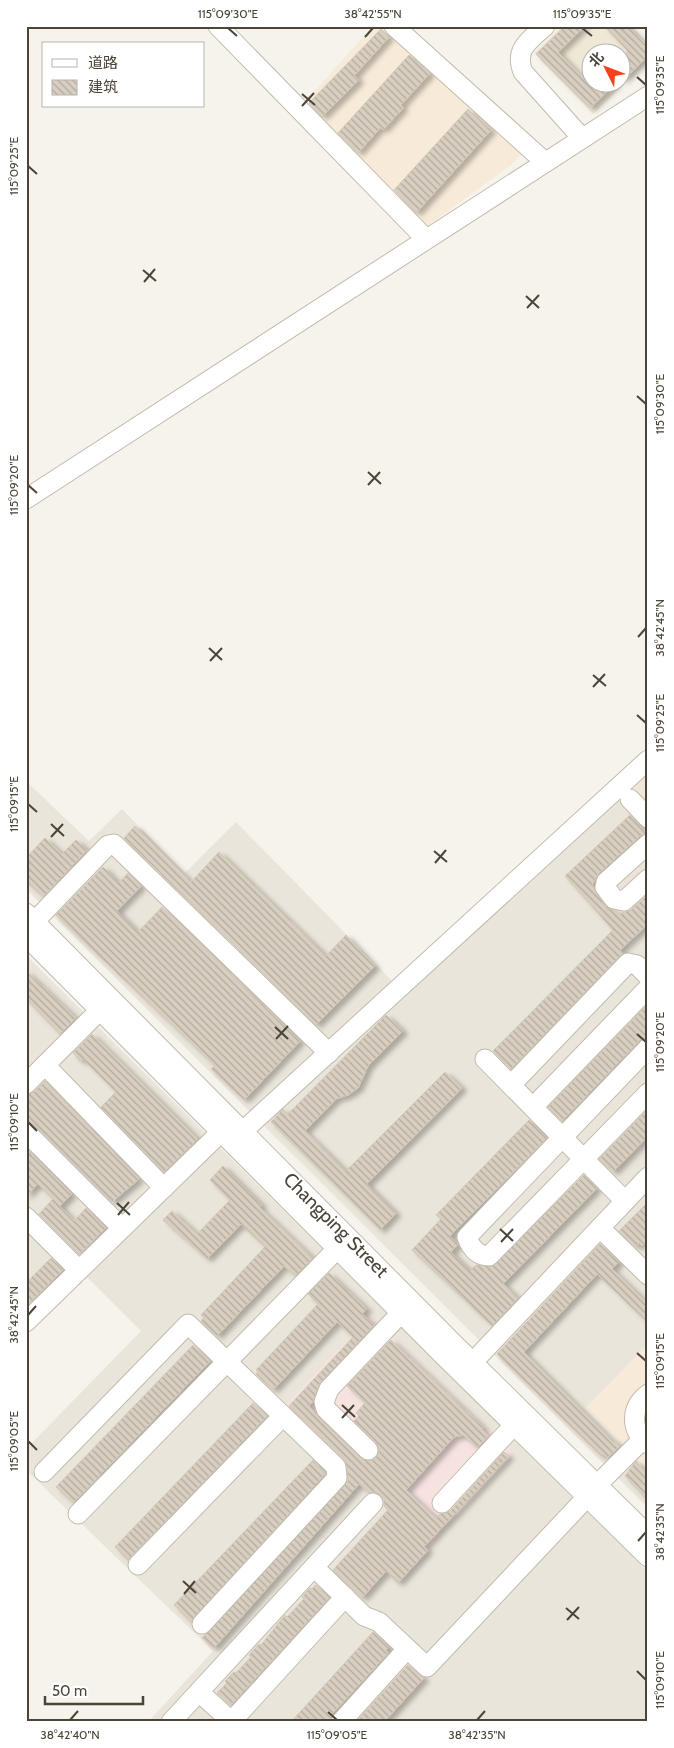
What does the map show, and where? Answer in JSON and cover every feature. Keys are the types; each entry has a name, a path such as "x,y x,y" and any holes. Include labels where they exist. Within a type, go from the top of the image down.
{"street":[{"path":"218,26 426,239"},
{"path":"394,26 545,162"},
{"path":"545,26 528,42 519,56 519,62 523,72 582,138"},
{"path":"26,499 648,96"},
{"path":"243,1131 648,760"},
{"path":"630,799 648,818"},
{"path":"29,924 108,845 114,844 329,1053"},
{"path":"648,844 606,882 605,887 614,899 624,901 648,879"},
{"name":"Changping Street","path":"29,924 100,1010 514,1425 592,1491 648,1534"},
{"name":"Changping Street","path":"29,924 243,1131 472,1362 592,1491 648,1557"},
{"path":"511,1085 628,962 637,965 648,976"},
{"path":"533,1108 648,988"},
{"path":"26,1084 100,1010"},
{"path":"648,1048 467,1237 470,1245 479,1254 489,1256 648,1093"},
{"path":"485,1058 625,1201"},
{"path":"45,1065 164,1188"},
{"path":"26,1132 122,1228"},
{"path":"30,1312 79,1270 221,1132"},
{"path":"472,1362 648,1178"},
{"path":"26,1216 79,1270"},
{"path":"600,1228 644,1264"},
{"path":"78,1514 337,1249"},
{"path":"368,1450 326,1409 325,1397 329,1389 401,1313"},
{"path":"44,1472 188,1324 227,1361 336,1467 338,1478 202,1624"},
{"path":"314,1567 364,1616 379,1622 427,1667 592,1491 645,1442 635,1427 635,1413 641,1400 648,1394"},
{"path":"138,1565 283,1416"},
{"path":"442,1503 514,1425"},
{"path":"171,1722 373,1503"},
{"path":"199,1692 231,1722 345,1597"},
{"path":"341,1722 407,1649"}],"shaded area":[{"path":"373,26 381,26 522,153 511,165 422,230 302,105"},
{"path":"562,26 631,26 648,44 648,62 632,77 632,42 582,42 582,92 616,92 593,114 534,53"},
{"path":"648,748 648,1508 26,889 26,781 89,841 122,809 185,873 236,822 393,982"},
{"path":"648,769 648,808 629,787"},
{"path":"26,955 648,1572 648,1722 148,1722 213,1651 26,1470 26,1449 141,1331 85,1275 26,1335"},
{"path":"370,1316 513,1453 427,1548 367,1492 369,1490 282,1409"},
{"path":"648,1344 648,1469 585,1408"}],"building":[{"path":"565,26 585,26 558,52 582,77 582,92 607,92 590,108 536,54"},
{"path":"604,26 628,26 648,47 648,56 632,71 632,42 619,42"},
{"path":"381,29 389,37 354,76 359,80 322,117 309,103"},
{"path":"409,55 430,73 401,105 403,108 383,130 381,127 358,153 338,133"},
{"path":"468,109 491,130 416,213 394,190"},
{"path":"630,815 646,833 640,836 598,874 592,885 605,906 619,914 631,910 648,894 648,924 620,950 623,953 511,1069 493,1051 613,930 565,876"},
{"path":"135,826 191,882 219,852 326,956 346,935 375,966 316,1025 124,838"},
{"path":"45,838 62,854 76,840 87,850 43,897 26,881 26,858"},
{"path":"103,867 119,883 128,873 141,886 117,911 138,932 162,907 300,1041 244,1100 211,1069 215,1066 56,915"},
{"path":"26,971 76,1018 60,1034 26,999"},
{"path":"648,1004 648,1036 640,1040 562,1121 548,1107"},
{"path":"386,1015 403,1031 368,1066 358,1088 348,1095 336,1099 305,1131 346,1171 445,1072 462,1088 367,1184 396,1213 380,1230 271,1122 283,1109 288,1114"},
{"path":"92,1034 198,1139 164,1172 101,1107 116,1092 83,1059 80,1061 73,1053"},
{"path":"45,1081 139,1179 112,1202 34,1124 26,1121 26,1095 34,1092"},
{"path":"648,1109 648,1136 613,1172 599,1159"},
{"path":"529,1120 547,1138 450,1236 458,1244 451,1252 470,1271 476,1265 493,1266 584,1175 597,1188 503,1284 518,1298 492,1326 412,1250 441,1219 436,1215"},
{"path":"26,1148 72,1194 60,1206 74,1221 86,1208 106,1228 79,1254 39,1214 53,1199 38,1184 26,1196"},
{"path":"223,1166 262,1205 259,1207 313,1258 295,1276 284,1266 217,1336 201,1321 204,1317 201,1315 265,1247 241,1224 207,1259 163,1220 172,1211 197,1234 230,1200 210,1180"},
{"path":"648,1202 648,1240 642,1246 639,1243 636,1247 619,1231"},
{"path":"600,1244 619,1262 612,1269 648,1304 648,1323 597,1274 524,1352 614,1443 615,1441 620,1446 607,1458 603,1454 601,1456 497,1354"},
{"path":"51,1258 63,1270 26,1306 26,1283"},
{"path":"329,1273 367,1309 362,1314 374,1325 319,1385 313,1402 309,1406 318,1417 361,1458 371,1461 376,1457 379,1452 376,1442 354,1421 359,1416 356,1413 365,1403 347,1386 391,1340 483,1427 482,1429 488,1436 477,1448 463,1435 454,1437 406,1490 436,1518 440,1514 450,1511 504,1452 509,1456 424,1547 428,1550 398,1583 386,1571 362,1598 333,1570 388,1510 384,1506 384,1500 380,1494 375,1492 369,1493 359,1484 214,1648 202,1638 348,1481 347,1466 344,1459 289,1406 353,1337 337,1322 273,1390 256,1374 258,1372 256,1370 318,1304 308,1294"},
{"path":"193,1345 210,1361 73,1503 56,1487"},
{"path":"253,1403 267,1416 128,1560 115,1547"},
{"path":"313,1460 325,1474 191,1622 174,1605"},
{"path":"636,1461 648,1476 648,1501 625,1476"},
{"path":"316,1585 329,1598 231,1705 217,1693 227,1683 225,1681 234,1672 236,1673 251,1657 249,1655 259,1644 261,1645 285,1615 287,1617 304,1599 302,1597 310,1588 312,1589"},
{"path":"373,1632 389,1647 386,1650 388,1653 332,1714 330,1722 291,1722"},
{"path":"408,1665 424,1678 384,1722 356,1722"}]}
